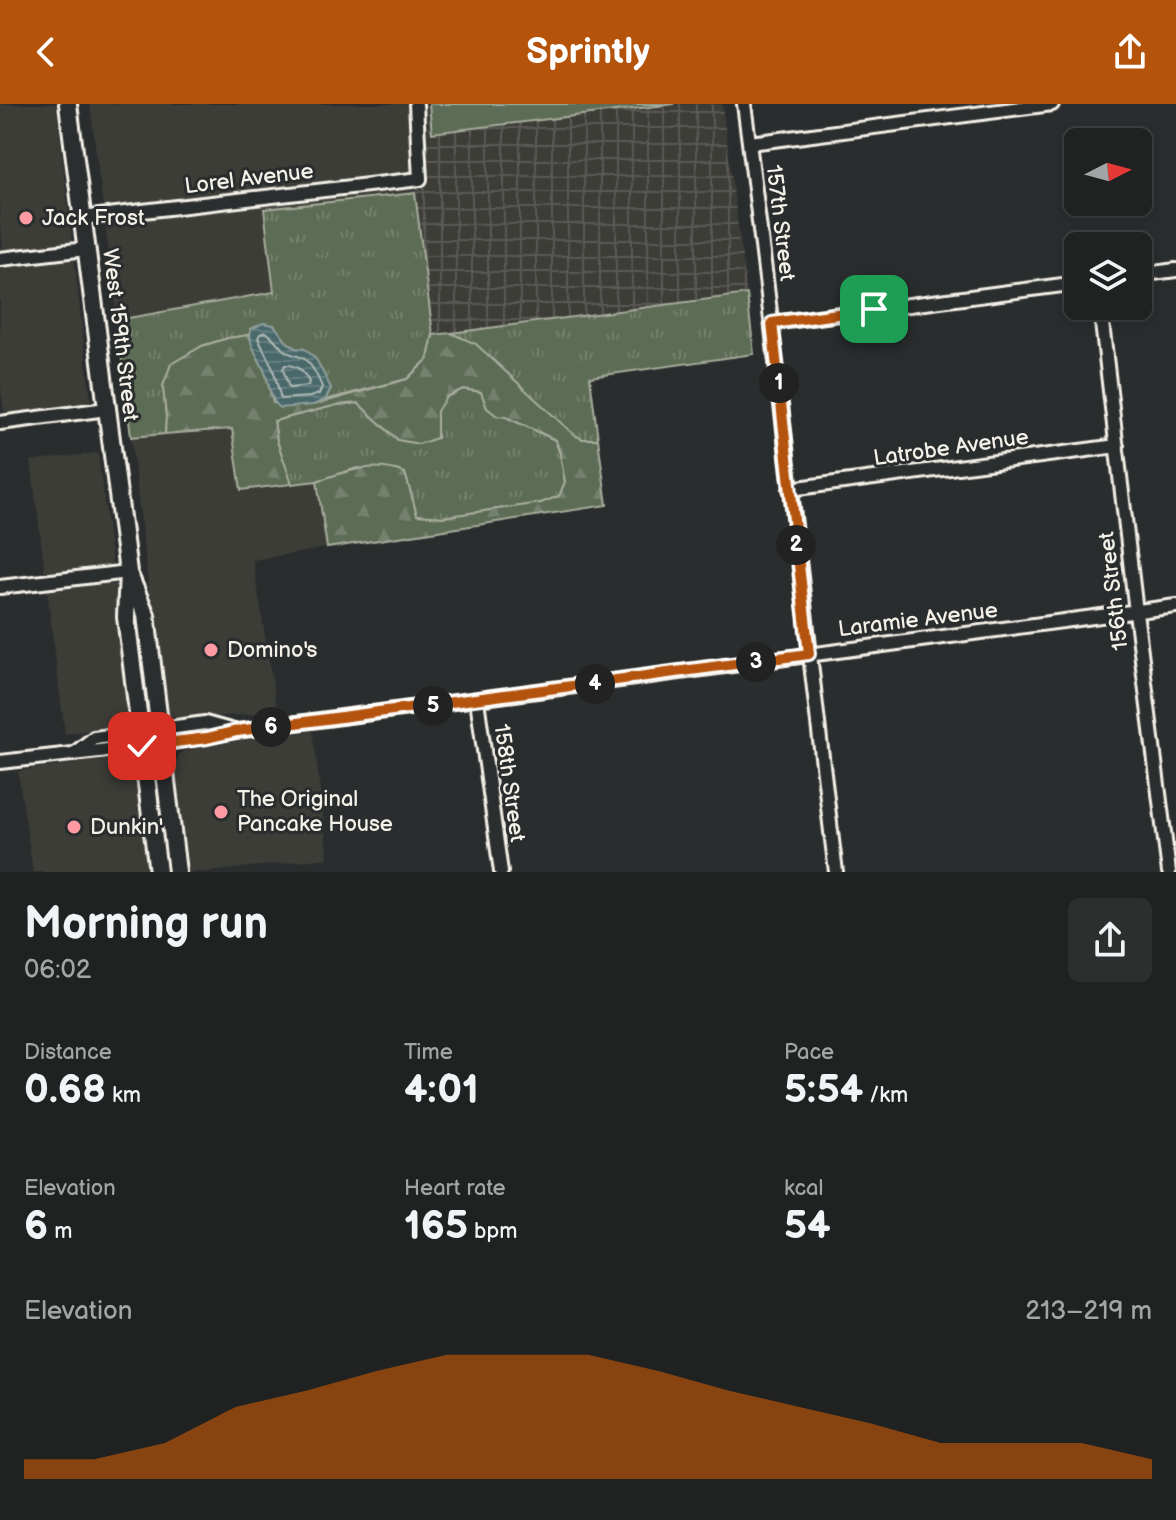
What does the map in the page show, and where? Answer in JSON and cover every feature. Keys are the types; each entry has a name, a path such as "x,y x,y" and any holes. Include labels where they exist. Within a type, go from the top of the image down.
{"main road":[{"name":"West 159th Street","path":"68,104 128,572 126,617 158,872"},
{"name":"West 159th Street","path":"128,572 146,615 177,872"}],"street":[{"name":"Lorel Avenue","path":"82,218 420,179 416,104"},
{"name":"157th Street","path":"744,104 836,872"},
{"path":"750,143 1052,104"},
{"path":"0,259 86,249"},
{"path":"1152,273 1176,270"},
{"path":"772,323 1064,285"},
{"name":"156th Street","path":"1102,320 1169,872"},
{"path":"0,423 107,409"},
{"name":"Latrobe Avenue","path":"790,489 1117,446"},
{"path":"0,587 128,572"},
{"name":"Laramie Avenue","path":"0,762 98,752 161,736 237,731 1176,606"},
{"name":"158th Street","path":"477,700 501,872"}],"shaded area":[{"path":"0,104 56,104 93,420 7,432 0,382 0,248 3,247 0,226"},
{"path":"90,104 429,104 432,133 408,139 415,193 264,209 274,292 117,320"},
{"path":"674,104 722,104 747,294 433,335 408,139 432,133"},
{"path":"232,429 242,489 317,481 327,548 253,560 277,712 186,719 170,716 162,703 131,437"},
{"path":"98,453 130,706 127,719 117,726 65,734 31,461"},
{"path":"313,731 328,858 185,872 172,768 180,753 191,747"},
{"path":"116,758 137,767 140,776 152,872 33,872 18,771"}],"green space":[{"path":"429,104 674,104 432,133"},
{"path":"415,193 433,335 428,359 407,379 325,400 331,388 274,325 251,329 249,335 202,346 163,386 165,434 131,437 117,320 274,292 264,209"},
{"path":"747,294 754,354 590,377 598,439 582,439 572,433 451,333"},
{"path":"451,333 476,344 572,433 582,439 598,439 607,505 327,548 317,481 350,471 382,468 405,473 417,515 442,517 541,503 559,496 565,482 556,440 506,417 497,416 487,408 481,392 463,389 446,397 437,411 437,438 419,444 398,440 358,403 337,405 274,421 277,441 292,484 241,490 232,429 165,434 163,386 171,364 202,346 249,335 265,372 273,403 313,405 407,379 428,359 433,335"},
{"path":"463,389 481,392 487,408 555,440 565,482 560,496 541,503 442,517 417,515 405,473 357,468 317,481 292,484 277,441 274,421 337,405 358,403 398,440 436,411 446,397"}],"water":[{"path":"263,323 274,325 286,341 295,348 305,349 316,359 331,388 325,400 313,405 280,408 276,404 250,335 251,329"}],"place":[{"name":"Jack Frost","path":"26,218"},
{"name":"Domino's","path":"211,650"},
{"name":"The Original Pancake House","path":"221,812"},
{"name":"Dunkin'","path":"74,827"}],"route":[{"path":"142,746 809,654 772,323 874,309"}]}
